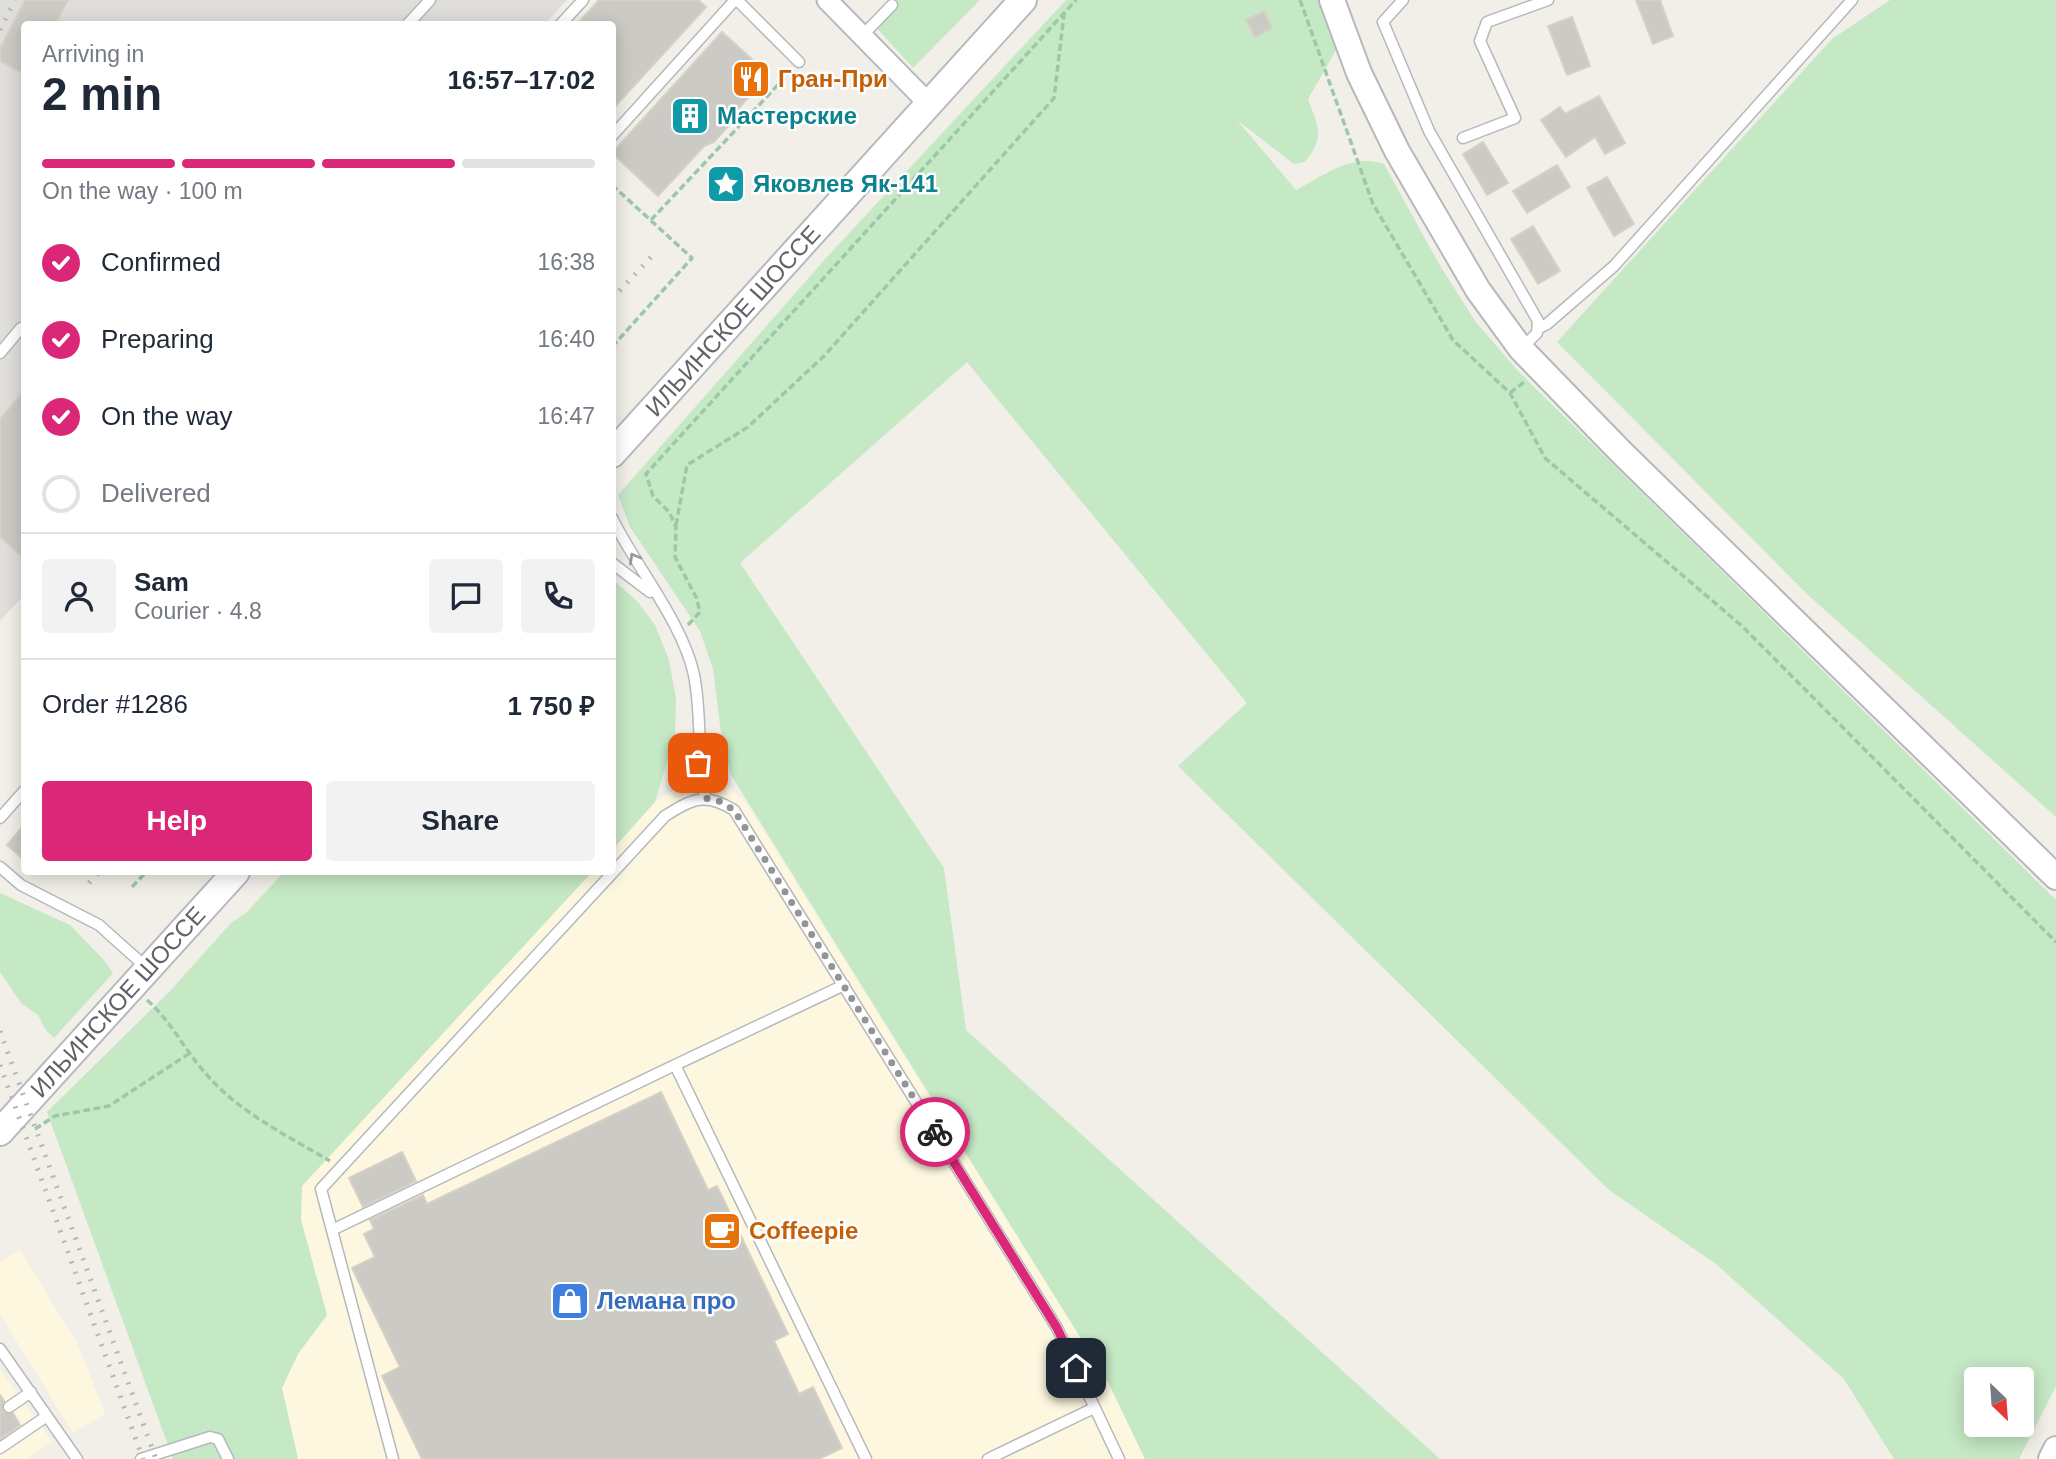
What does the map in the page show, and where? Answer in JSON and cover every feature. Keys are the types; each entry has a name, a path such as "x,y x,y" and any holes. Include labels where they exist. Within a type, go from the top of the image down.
{"main road":[{"name":"ИЛЬИНСКОЕ ШОССЕ","path":"616,454 1023,0"},
{"name":"ИЛЬИНСКОЕ ШОССЕ","path":"12,1134 140,978 233,875"}],"street":[{"path":"827,0 929,104"},
{"path":"1332,0 1359,73 1397,151 1478,290 1521,349 1632,463 2056,877"},
{"path":"2051,1459 2056,1449"}],"lane":[{"path":"411,21 430,0"},
{"path":"564,21 583,0"},
{"path":"616,132 736,0 799,62"},
{"path":"1403,0 1383,22 1429,131 1539,328"},
{"path":"1463,138 1515,118 1480,40 1488,22 1548,0"},
{"path":"1521,349 1539,328 1614,266 1852,0"},
{"path":"862,36 892,5"},
{"path":"0,353 21,328"},
{"path":"616,525 678,634 694,674 698,763 705,798"},
{"path":"616,565 656,597"},
{"path":"0,818 21,794"},
{"path":"616,869 665,816 687,803 705,798 719,801 734,810 1057,1328 1119,1459"},
{"path":"0,867 21,885 99,925 140,978"},
{"path":"393,1459 321,1189 611,875"},
{"path":"332,1230 844,985"},
{"path":"675,1065 866,1459"},
{"path":"0,1350 77,1459"},
{"path":"9,1408 31,1392"},
{"path":"988,1459 1094,1408"},
{"path":"0,1448 47,1416"},
{"path":"141,1459 210,1437 218,1439 228,1459"}],"path":[{"path":"676,527 669,512 653,496 646,474 1076,0"},
{"path":"1300,0 1373,204 1453,340 1510,393 1545,458 1742,626 2056,942"},
{"path":"678,634 700,612 696,597 675,557 676,527 687,466 748,428 824,356 1054,98 1064,12"},
{"path":"651,220 799,62"},
{"path":"616,189 692,258 616,343"},
{"path":"132,887 143,875"},
{"path":"140,978 205,1074 229,1098 341,1168"},
{"path":"12,1134 55,1116 109,1106 190,1053"}],"shaded area":[{"path":"0,0 567,0 548,21 21,21 21,598 0,621"},
{"path":"703,782 726,785 745,801 1108,1382 1145,1459 298,1459 282,1388 298,1354 327,1315 301,1220 302,1186 589,875 616,875 616,846 655,802 681,786"},
{"path":"20,1250 77,1343 105,1414 73,1433 0,1314 0,1262"},
{"path":"0,1370 52,1441 27,1459 0,1459"}],"green space":[{"path":"897,0 980,0 913,68 874,25"},
{"path":"1066,0 1325,0 1339,45 1308,99 1315,118 1318,139 1305,162 1294,164 1237,120 1296,190 1349,163 1372,161 1384,164 1439,264 1475,321 1518,371 2056,900 2056,1386 2034,1429 2034,1367 1964,1367 1964,1437 2030,1437 2019,1459 1894,1459 1844,1379 1716,1264 1609,1190 1178,766 1247,703 967,362 740,563 944,868 966,1030 1440,1459 1145,1459 1108,1382 731,775 722,741 713,669 700,631 630,527 618,495 827,257"},
{"path":"1890,0 2056,0 2056,817 1807,594 1557,342 1832,39"},
{"path":"616,583 637,601 655,625 669,660 676,699 675,735 655,802 616,846"},
{"path":"281,875 589,875 302,1186 301,1220 327,1315 298,1354 282,1388 298,1459 173,1459 47,1112 170,991 232,922 246,913"},
{"path":"0,893 70,925 113,973 54,1038 45,1029 38,1015 21,1003 0,972"}],"building":[{"path":"25,0 68,0 57,21 21,21 21,72 0,61 0,49"},
{"path":"599,0 698,0 706,7 616,106 616,21 580,21"},
{"path":"1636,0 1660,0 1673,36 1653,44"},
{"path":"1264,11 1272,28 1255,37 1246,20"},
{"path":"1572,17 1590,66 1567,75 1548,26"},
{"name":"Мастерские","path":"722,32 769,75 735,112 733,121 714,142 704,146 658,196 616,157 616,149"},
{"path":"1599,96 1625,143 1605,154 1595,137 1566,157 1541,120 1560,107 1565,114"},
{"path":"1483,142 1508,183 1487,195 1463,154"},
{"path":"1557,165 1570,187 1527,213 1513,191"},
{"path":"1607,177 1634,224 1614,236 1587,188"},
{"path":"1533,226 1560,271 1538,284 1511,239"},
{"path":"21,394 21,555 0,537 0,419"},
{"path":"21,829 21,857 7,845"},
{"name":"Лемана про","path":"661,1092 708,1190 717,1186 788,1334 774,1341 799,1394 813,1387 842,1448 819,1459 422,1459 382,1376 400,1367 352,1268 375,1257 364,1234 374,1229 370,1220 423,1195 427,1204"},
{"path":"402,1152 416,1181 363,1207 349,1178"},
{"path":"0,1395 4,1401 3,1412 13,1413 20,1425 0,1439"}],"railway":[{"path":"0,30 15,0"},
{"path":"616,295 653,255"},
{"path":"89,883 96,875"},
{"path":"0,1031 156,1459"},
{"path":"0,1065 143,1459"}],"way so far":[{"path":"698,763 705,798 719,801 734,810 935,1132"}],"place":[{"name":"Гран-При","path":"751,79"},
{"name":"Мастерские","path":"690,116"},
{"name":"Яковлев Як-141","path":"726,184"},
{"name":"Coffeepie","path":"722,1231"},
{"name":"Лемана про","path":"570,1301"}],"route":[{"path":"935,1132 1057,1328 1076,1368"}]}
